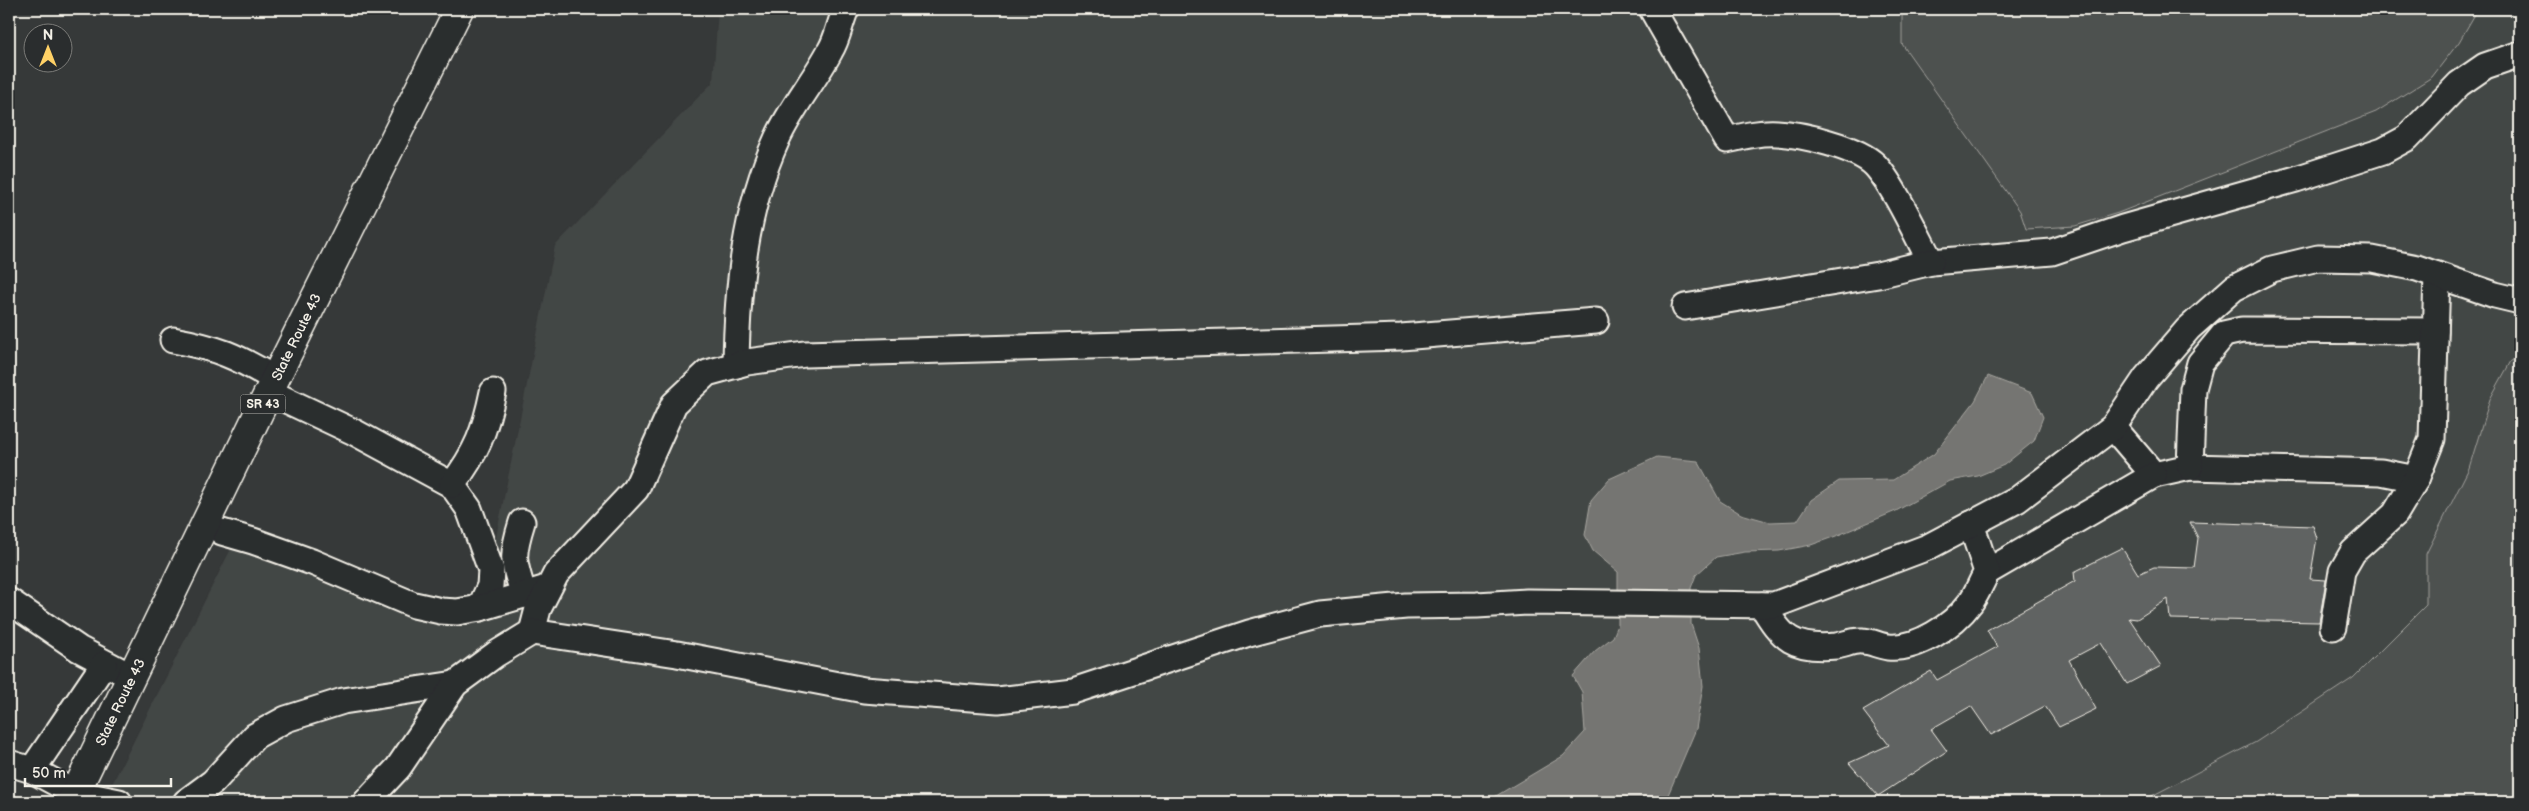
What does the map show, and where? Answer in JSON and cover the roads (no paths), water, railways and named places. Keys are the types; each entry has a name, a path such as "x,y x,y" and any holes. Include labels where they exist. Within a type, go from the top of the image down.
{"main road":[{"name":"State Route 43","path":"73,798 272,386 459,9"}],"lane":[{"path":"736,365 736,317 744,256 760,182 778,138 832,49 846,9"},
{"path":"1652,9 1672,40 1727,140 1756,134 1778,133 1850,150 1874,164 1888,183 1930,262"},
{"path":"1685,306 1878,275 1930,262 2052,252 2123,228 2296,179 2383,152 2407,138 2459,84 2485,66 2520,54"},
{"path":"366,802 398,768 455,684 496,654 532,632 668,652 864,690 998,700 1073,691 1249,633 1320,614 1406,606 1527,602 1774,605 1928,548 2017,500 2113,427 2146,378 2188,329 2234,288 2272,269 2318,258 2372,259 2417,268 2495,296 2520,301"},
{"path":"2333,627 2342,571 2353,552 2395,514 2416,478 2432,439 2437,275"},
{"path":"222,532 312,562 414,605 441,611 457,612 480,608 536,591 556,574 577,549 636,489 674,404 707,373 736,365 805,354 1401,337 1596,321"},
{"path":"2190,468 2193,389 2200,363 2224,334 2242,330 2435,331"},
{"path":"173,340 210,346 236,356 272,386 452,485 469,509 491,570 490,586 480,608"},
{"path":"452,485 469,463 485,429 493,392"},
{"path":"2113,427 2154,475"},
{"path":"1762,605 1774,626 1793,643 1811,647 1836,646 1861,641 1890,647 1914,643 1951,622 1970,603 1987,572 2154,475 2190,468 2381,472 2416,478"},
{"path":"522,522 513,549 515,568 536,591 532,632"},
{"path":"1971,524 1987,572"},
{"path":"9,600 104,664 132,677"},
{"path":"32,770 104,664"},
{"path":"186,802 213,782 255,736 286,719 343,701 455,684"},
{"path":"9,763 32,770 73,798 120,802"}]}
